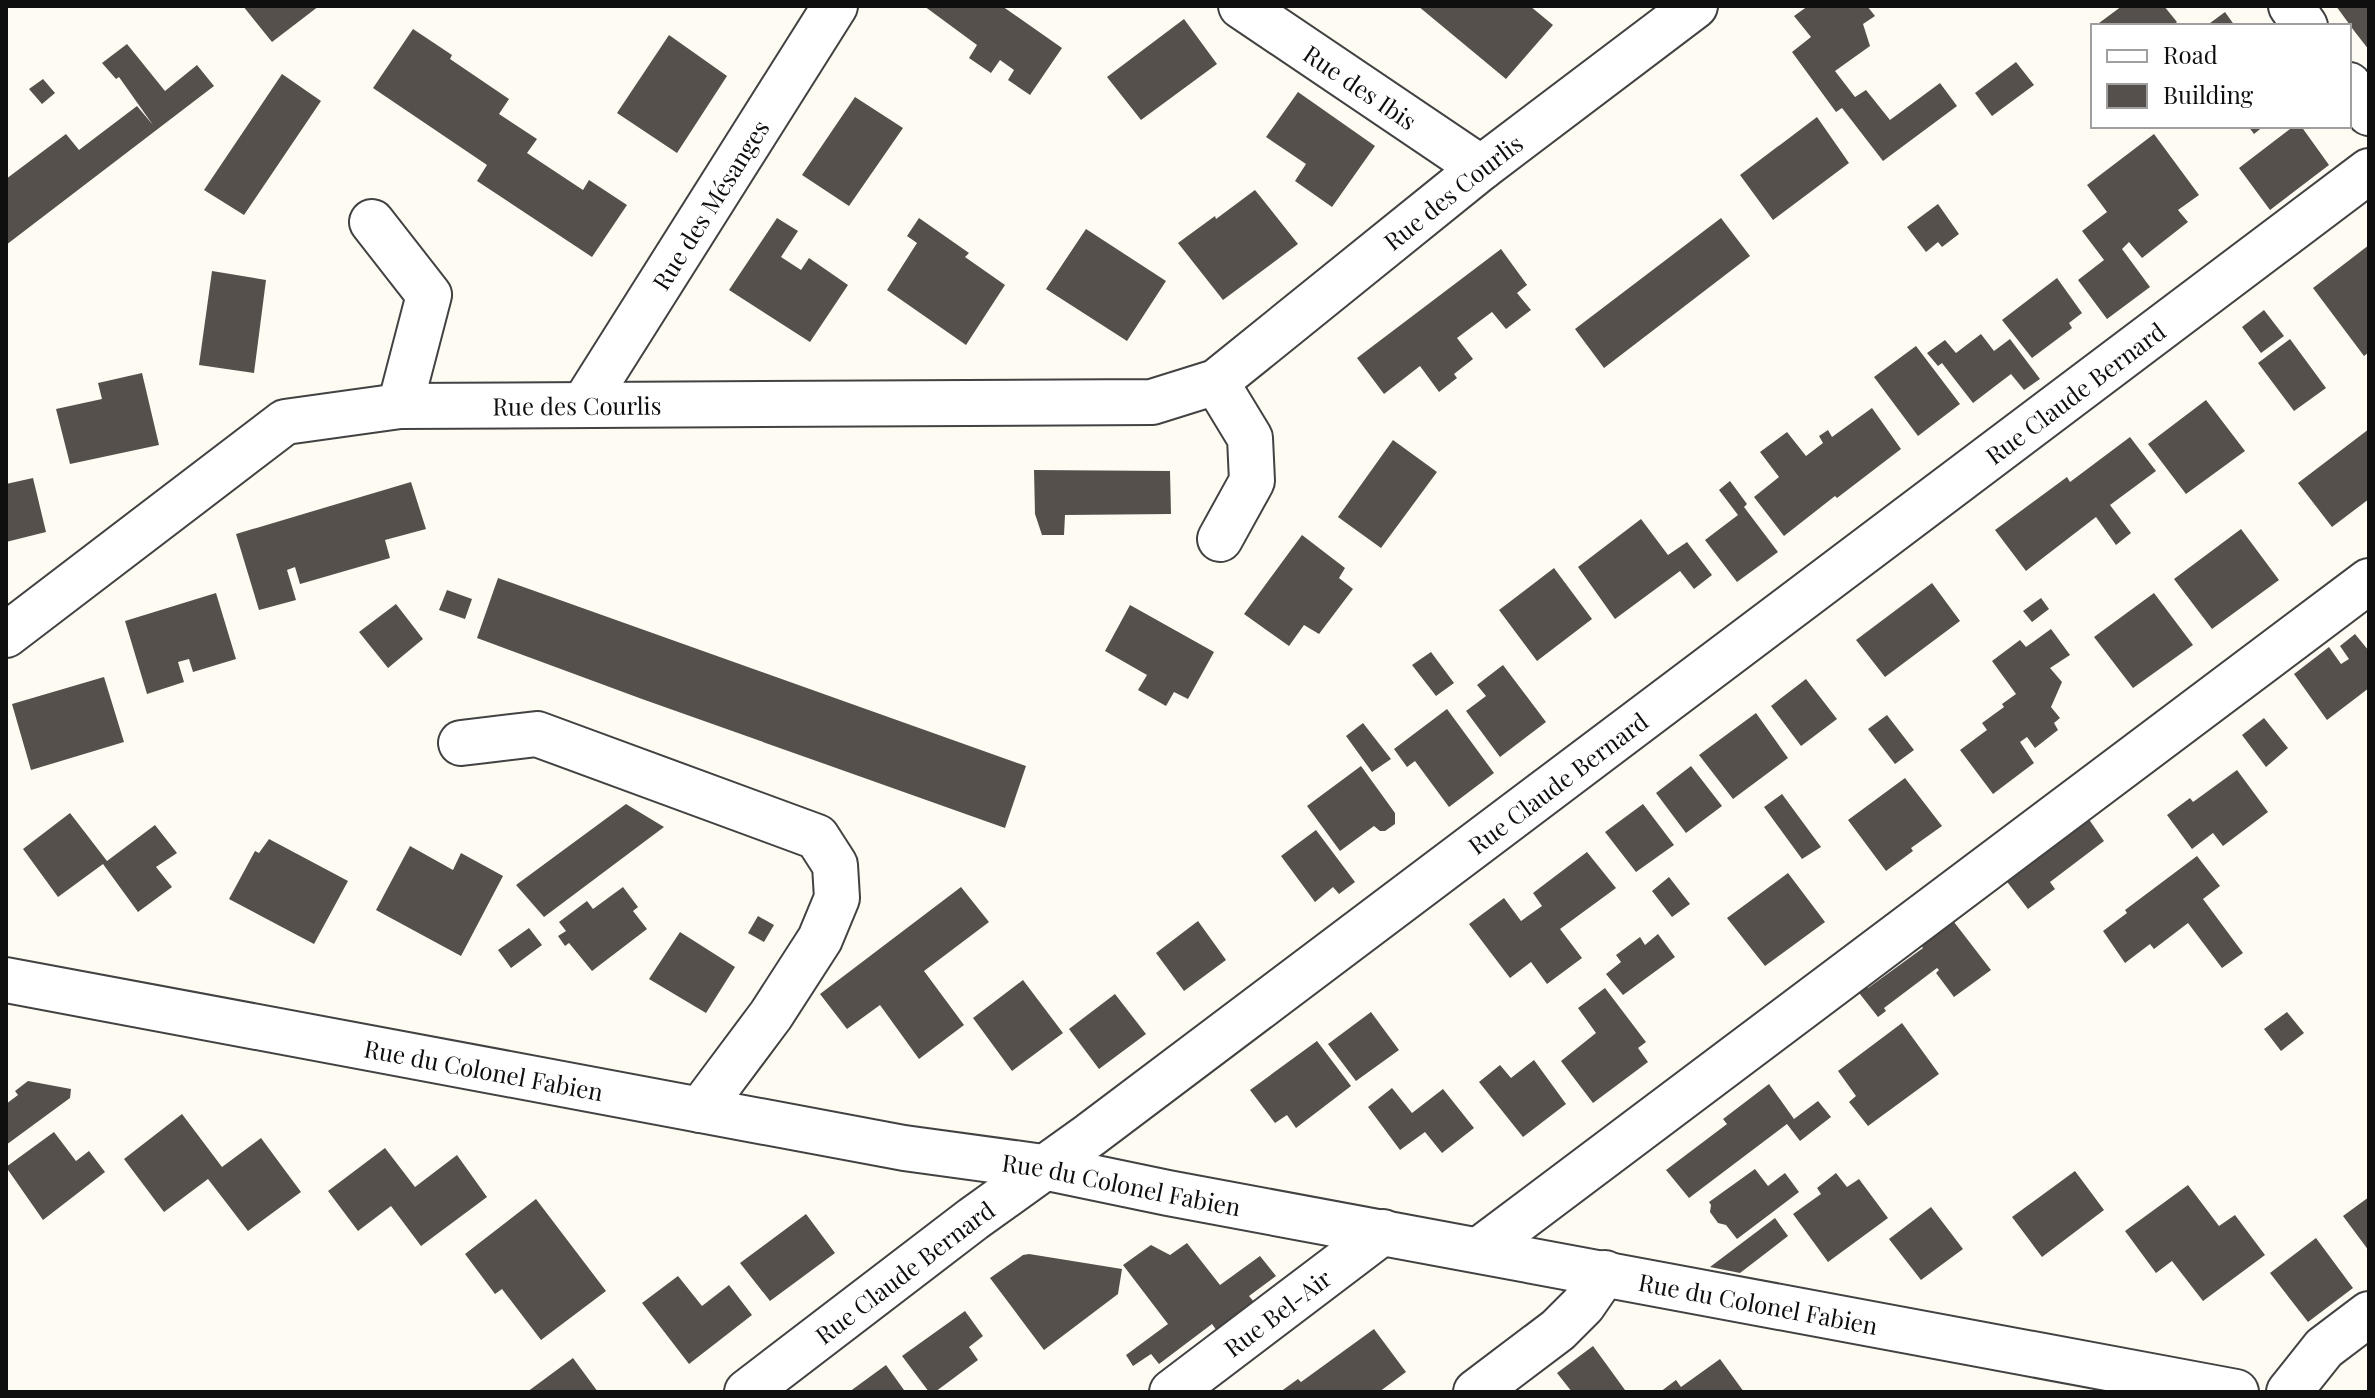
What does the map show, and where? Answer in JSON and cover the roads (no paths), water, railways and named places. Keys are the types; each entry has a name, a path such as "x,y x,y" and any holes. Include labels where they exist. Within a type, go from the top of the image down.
{"street":[{"name":"Rue des Mésanges","path":"584,404 835,6"},
{"name":"Rue des Ibis","path":"1241,6 1481,168"},
{"name":"Rue des Courlis","path":"6,635 285,422 400,406 1152,402 1216,382 1481,168 1695,6"},
{"path":"2291,6 2304,24"},
{"path":"2351,88 2369,113"},
{"name":"Rue Claude Bernard","path":"747,1392 2369,171"},
{"path":"372,222 429,295 400,406"},
{"path":"1216,382 1250,438 1252,481 1220,539"},
{"path":"1479,1250 2369,581"},
{"path":"461,743 537,734 817,837 829,855 835,865 837,898 820,939 771,1015 700,1110"},
{"name":"Rue du Colonel Fabien","path":"6,980 904,1148 1043,1167 2236,1392"},
{"name":"Rue Bel-Air","path":"1172,1392 1383,1232"},
{"path":"1476,1392 1558,1330 1583,1305 1605,1273"},
{"path":"2289,1392 2324,1348 2369,1314"}]}
